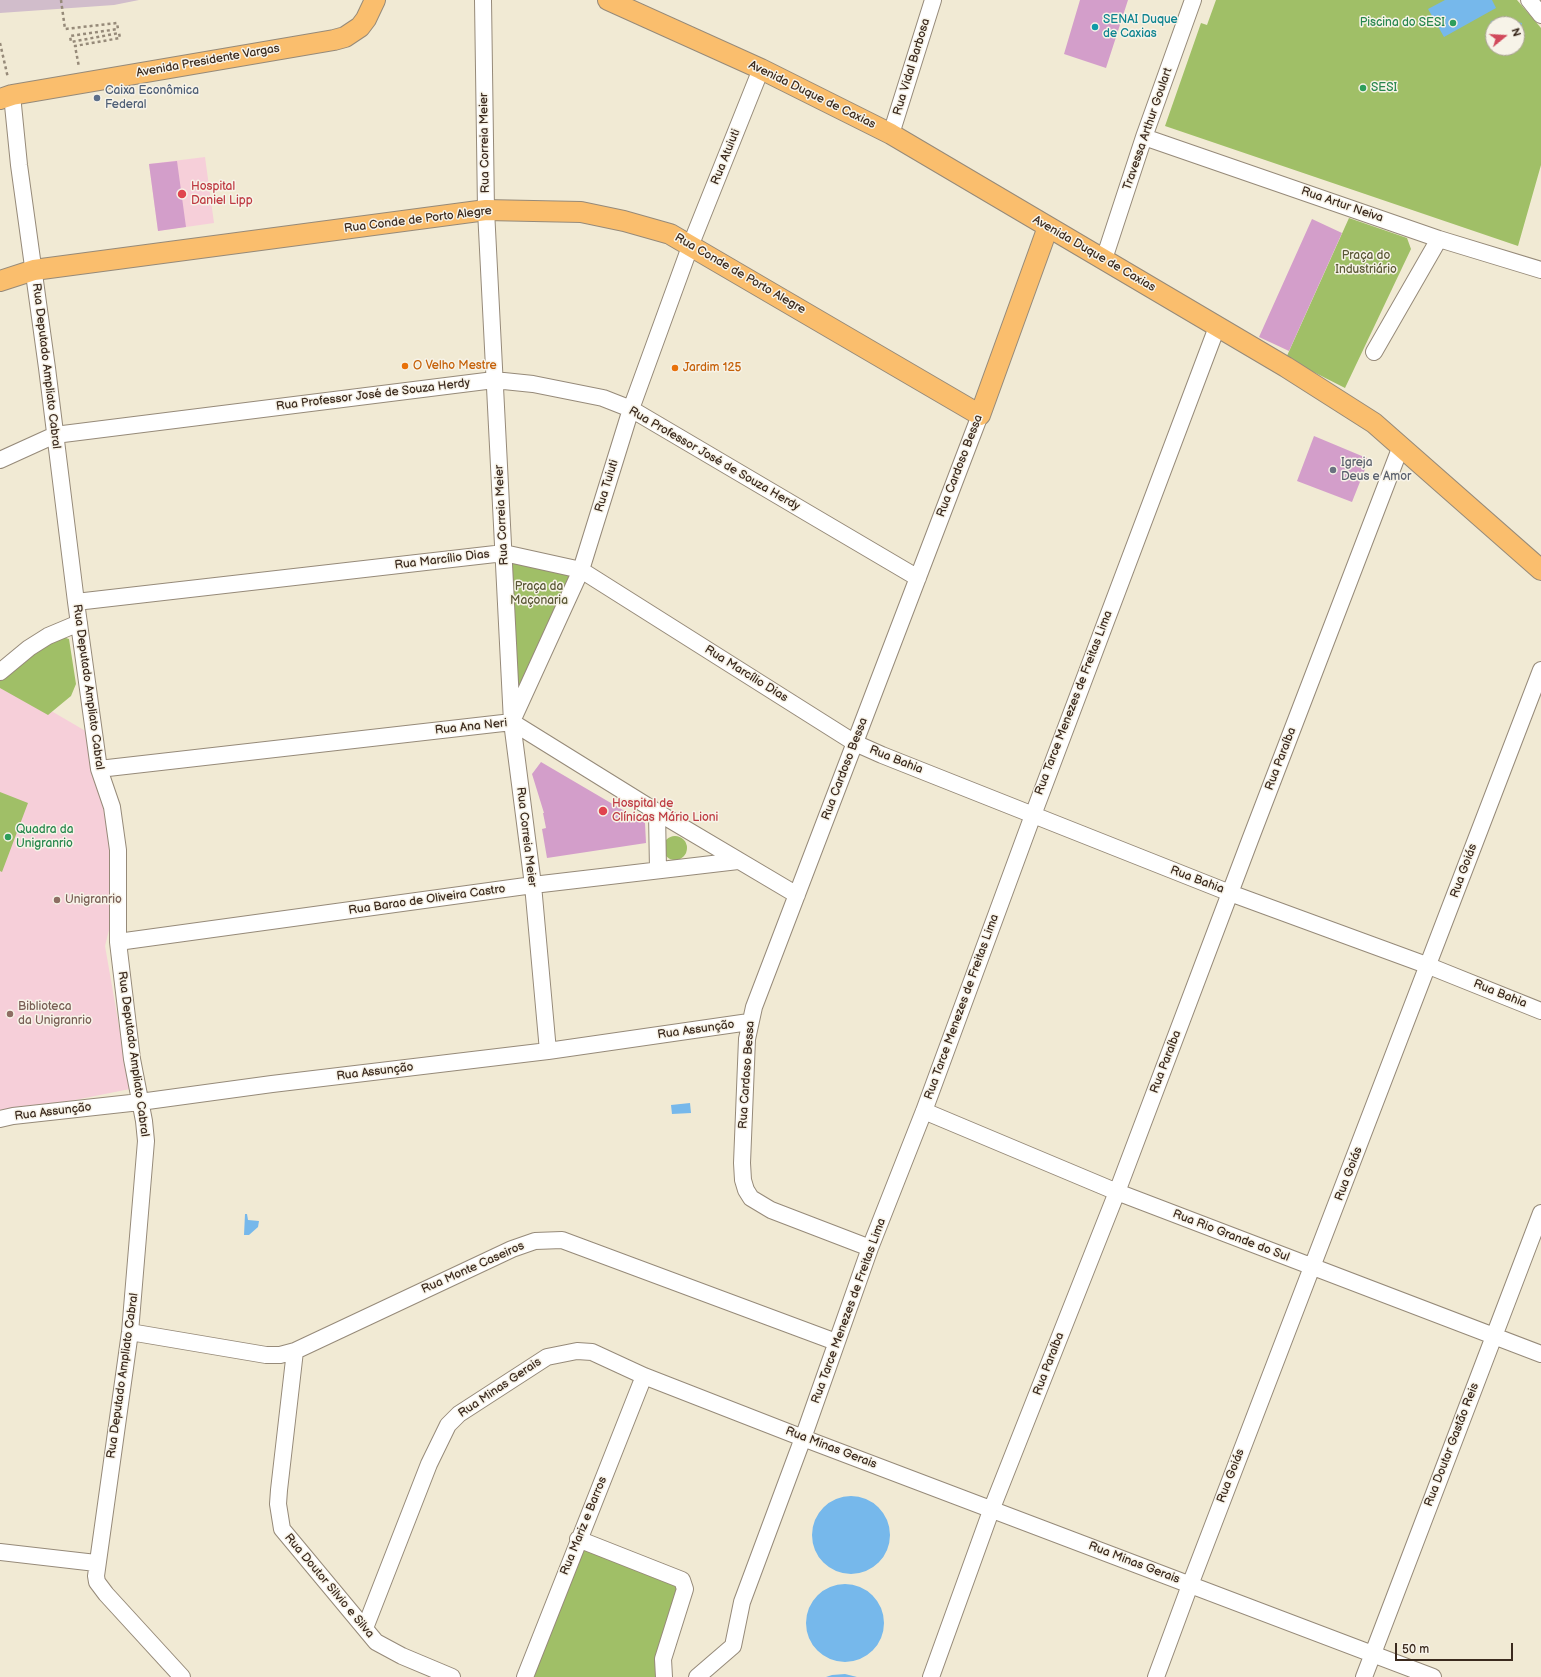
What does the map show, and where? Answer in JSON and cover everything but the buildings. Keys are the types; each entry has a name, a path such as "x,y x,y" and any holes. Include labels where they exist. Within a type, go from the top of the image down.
{"main road":[{"name":"Avenida Presidente Vargas","path":"6,97 345,37 360,27 366,19 375,0"},
{"name":"Avenida Duque de Caxias","path":"608,0 761,69 891,134 1104,259 1353,410 1374,423 1402,446 1541,570"},
{"name":"Rua Conde de Porto Alegre","path":"0,281 34,270 486,210 580,212 624,221 670,234 691,244 980,415"},
{"name":"Rua Cardoso Bessa","path":"980,415 1048,227"}],"street":[{"name":"Rua Correia Meier","path":"483,0 486,210 512,722 533,886 548,1051"},
{"name":"Rua Vidal Barbosa","path":"891,134 933,0"},
{"name":"Travessa Arthur Goulart","path":"1104,259 1144,137 1193,0"},
{"path":"1529,0 1541,15"},
{"name":"Rua Atuiuti","path":"691,244 761,69"},
{"name":"Rua Deputado Ampliato Cabral","path":"6,97 34,270 76,602 99,769 112,807 118,850 118,942 132,1059 144,1121 146,1141 130,1332 96,1563 96,1576 100,1586 182,1677"},
{"name":"Rua Artur Neiva","path":"1144,137 1439,239 1541,270"},
{"path":"1374,352 1439,239"},
{"name":"Rua Tuiuti","path":"512,722 581,570 631,409 691,244"},
{"name":"Rua Tarce Menezes de Freitas Lima","path":"697,1677 733,1646 742,1602 803,1438 870,1248 924,1111 1033,815 1217,327"},
{"name":"Rua Professor José de Souza Herdy","path":"0,460 55,435 494,380 533,384 603,398 631,409 918,578"},
{"name":"Rua Cardoso Bessa","path":"870,1248 771,1210 752,1198 746,1190 742,1180 742,1163 749,1022 980,415"},
{"name":"Rua Paraíba","path":"931,1677 992,1508 1117,1192 1402,446"},
{"name":"Rua Marcílio Dias","path":"76,602 504,553 581,570 855,742"},
{"path":"0,672 28,648 48,636 79,623"},
{"name":"Rua Goiás","path":"1156,1677 1541,672"},
{"name":"Rua Ana Neri","path":"99,769 512,722 657,812 797,895"},
{"name":"Rua Bahia","path":"855,742 882,755 1230,893 1429,966 1541,1011"},
{"path":"657,812 658,870"},
{"name":"Rua Barao de Oliveira Castro","path":"118,942 533,886 738,861"},
{"name":"Rua Assunção","path":"0,1119 13,1116 140,1102 280,1083 548,1051 749,1022"},
{"name":"Rua Rio Grande do Sul","path":"924,1111 1117,1192 1313,1266 1493,1337 1541,1354"},
{"name":"Rua Doutor Gastão Reis","path":"1364,1677 1541,1213"},
{"name":"Rua Monte Caseiros","path":"130,1332 280,1355 294,1351 512,1249 535,1241 562,1240 836,1342"},
{"name":"Rua Doutor Silvio e Silva","path":"294,1351 278,1504 282,1529 376,1642 387,1649 452,1677"},
{"name":"Rua Minas Gerais","path":"365,1628 429,1464 448,1425 459,1414 547,1357 565,1352 592,1352 644,1376 803,1438 992,1508 1433,1677"},
{"name":"Rua Mariz e Barros","path":"525,1677 578,1539 644,1376"},
{"path":"578,1539 682,1580 684,1589 663,1659 664,1677"},
{"path":"0,1552 96,1563"}],"path":[{"path":"61,0 65,29 117,23 118,29 70,36 71,42 119,33 120,38 75,46 82,83"},
{"path":"0,43 6,97"}],"shaded area":[{"path":"0,0 139,0 114,5 0,13"},
{"name":"Hospital Daniel Lipp","path":"205,157 214,223 158,231 149,164"},
{"name":"Unigranrio","path":"0,681 89,733 93,777 99,788 115,853 113,914 105,946 130,1089 0,1115"}],"green space":[{"name":"SESI","path":"1216,0 1517,0 1541,28 1541,165 1518,246 1165,126 1201,23 1207,25"},
{"name":"Praça do Industriário","path":"1349,218 1407,238 1411,249 1345,388 1286,358"},
{"name":"Praça da Maçonaria","path":"508,557 577,574 518,721"},
{"path":"57,635 69,639 76,684 71,696 48,715 0,688 0,679"},
{"name":"Quadra da Unigranrio","path":"0,792 28,803 2,872 0,871"},
{"path":"675,836 680,837 686,843 686,853 680,859 675,860 670,859 664,853 663,848 664,843 670,837"},
{"path":"581,1549 679,1583 661,1639 656,1667 658,1677 531,1677"}],"water":[{"name":"Piscina do SESI","path":"1445,0 1492,0 1496,8 1444,37 1428,9"},
{"path":"690,1103 691,1113 672,1114 671,1105"},
{"path":"245,1214 247,1214 248,1220 259,1221 258,1227 249,1235 244,1235"},
{"path":"851,1496 866,1499 873,1503 883,1513 887,1520 890,1535 887,1550 883,1557 873,1567 866,1571 851,1574 836,1571 829,1567 819,1557 815,1550 812,1535 815,1520 819,1513 829,1503 836,1499"},
{"path":"845,1584 860,1587 867,1591 877,1601 881,1608 884,1623 881,1638 877,1645 867,1655 860,1659 845,1662 830,1659 823,1655 813,1645 809,1638 806,1623 809,1608 813,1601 823,1591 830,1587"},
{"path":"845,1674 857,1677 826,1677 832,1675"}],"place":[{"name":"Piscina do SESI","path":"1453,23"},
{"name":"SENAI Duque de Caxias","path":"1095,27"},
{"name":"SESI","path":"1363,88"},
{"name":"Caixa Econômica Federal","path":"97,98"},
{"name":"Hospital Daniel Lipp","path":"182,194"},
{"name":"O Velho Mestre","path":"405,366"},
{"name":"Jardim 125","path":"675,368"},
{"name":"Igreja Deus e Amor","path":"1333,470"},
{"name":"Hospital de Clínicas Mário Lioni","path":"603,811"},
{"name":"Quadra da Unigranrio","path":"8,837"},
{"name":"Unigranrio","path":"57,900"},
{"name":"Biblioteca da Unigranrio","path":"10,1014"}]}
